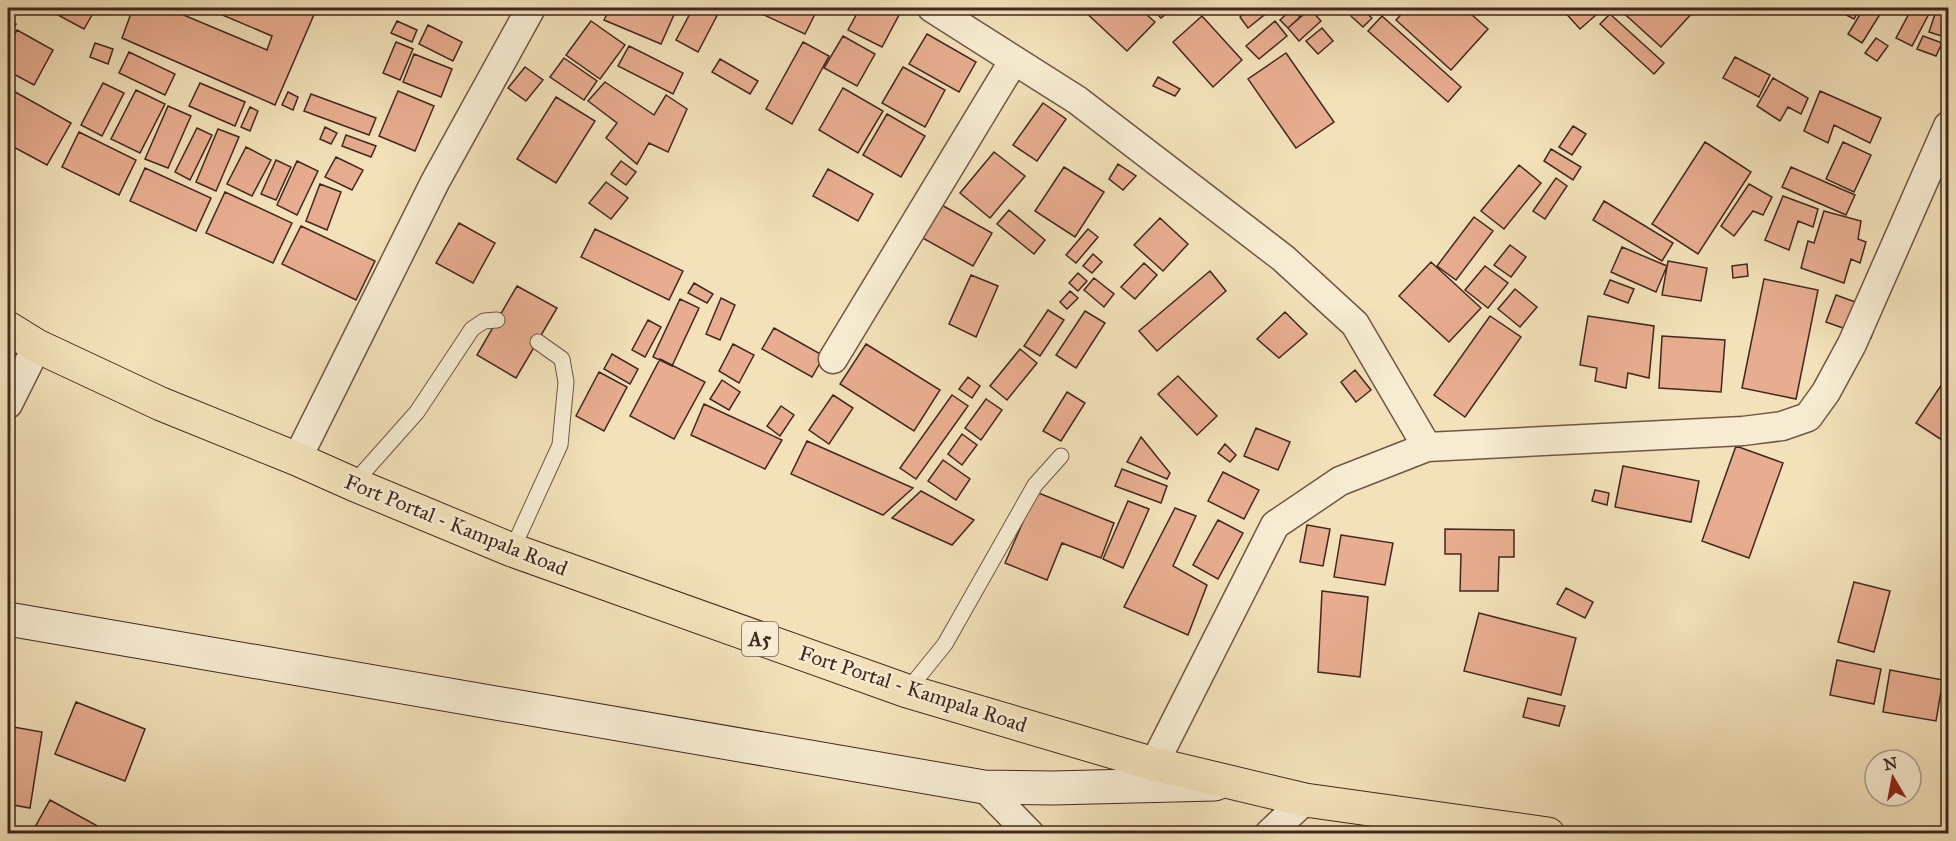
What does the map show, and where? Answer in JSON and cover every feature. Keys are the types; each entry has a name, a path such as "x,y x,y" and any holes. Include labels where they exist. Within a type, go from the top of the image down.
{"main road":[{"name":"Fort Portal - Kampala Road","path":"8,328 37,346 161,404 512,550 907,691 1154,764 1305,800 1548,834"},
{"path":"8,619 984,787 1053,788 1237,783"}],"street":[{"path":"297,459 435,182 531,8"},
{"path":"932,8 1077,100 1283,258 1355,324 1427,447"},
{"path":"833,359 1014,60"},
{"path":"1154,764 1275,525 1340,481 1427,447 1743,431 1782,426 1808,417 1826,392 1852,344 1948,126"},
{"path":"8,404 37,346"},
{"path":"984,787 1030,834"},
{"path":"1269,834 1305,800"}],"lane":[{"path":"353,484 417,412 472,329 484,321 497,320"},
{"path":"512,550 560,445 566,382 562,359 538,342"},
{"path":"907,691 945,644 1035,485 1061,456"}],"building":[{"path":"45,8 96,8 84,29"},
{"path":"133,8 167,8 267,50 272,36 206,8 309,8 316,10 275,105 122,38"},
{"path":"610,8 677,8 661,44 604,20"},
{"path":"693,8 721,8 698,52 676,40"},
{"path":"749,8 818,8 805,34"},
{"path":"860,8 885,8 899,15 882,47 848,30"},
{"path":"1081,8 1139,8 1155,22 1127,51"},
{"path":"1151,8 1173,8 1161,18"},
{"path":"1250,8 1273,8 1248,28 1240,17"},
{"path":"1360,8 1372,18 1363,27 1351,16"},
{"path":"1407,8 1464,8 1488,29 1451,70 1396,20"},
{"path":"1561,8 1591,8 1597,14 1580,29"},
{"path":"1618,8 1690,8 1694,11 1661,47"},
{"path":"1833,8 1860,8 1854,19"},
{"path":"1864,8 1884,8 1862,43 1848,34"},
{"path":"1912,8 1932,8 1912,46 1896,38"},
{"path":"1937,8 1948,12 1948,38 1929,32"},
{"path":"1292,9 1300,17 1288,28 1280,20"},
{"path":"1310,9 1321,21 1299,41 1288,28"},
{"path":"1610,14 1664,63 1654,74 1600,24"},
{"path":"1202,16 1242,60 1213,87 1173,42"},
{"path":"1382,16 1461,87 1448,102 1368,31"},
{"path":"8,20 16,24 8,40"},
{"path":"397,21 417,30 412,42 391,33"},
{"path":"591,21 625,45 600,79 566,55"},
{"path":"1275,21 1287,36 1259,59 1246,46"},
{"path":"428,25 462,42 453,61 419,44"},
{"path":"1322,28 1333,41 1318,54 1306,41"},
{"path":"17,30 53,50 34,85 8,71 8,48"},
{"path":"927,34 976,62 959,92 909,64"},
{"path":"843,36 875,54 857,86 824,68"},
{"path":"1923,36 1942,43 1936,56 1917,49"},
{"path":"1876,38 1888,46 1877,61 1865,53"},
{"path":"396,42 413,49 400,80 383,73"},
{"path":"803,42 829,56 792,124 766,109"},
{"path":"95,43 113,49 108,64 90,57"},
{"path":"629,46 683,73 673,94 618,66"},
{"path":"129,52 175,74 165,95 119,73"},
{"path":"1286,53 1334,122 1296,148 1248,79"},
{"path":"414,54 452,69 441,97 403,82"},
{"path":"1735,57 1770,75 1759,97 1723,78"},
{"path":"564,58 597,81 584,100 550,77"},
{"path":"720,59 758,81 750,94 712,72"},
{"path":"525,67 543,80 526,101 508,88"},
{"path":"903,67 945,90 925,127 882,103"},
{"path":"1158,77 1180,89 1175,96 1153,86"},
{"path":"1773,78 1808,98 1801,114 1788,107 1780,121 1757,106"},
{"path":"605,82 654,115 666,95 687,109 668,152 649,143 637,164 606,138 617,123 588,101"},
{"path":"103,83 124,93 102,136 81,125"},
{"path":"200,83 245,102 235,126 189,106"},
{"path":"8,88 71,123 47,165 8,144"},
{"path":"843,88 883,111 858,153 819,130"},
{"path":"136,90 165,104 140,153 111,139"},
{"path":"398,91 434,106 415,151 379,136"},
{"path":"1820,91 1881,118 1870,143 1834,125 1828,143 1804,131"},
{"path":"288,92 298,97 293,110 282,105"},
{"path":"311,94 376,118 369,135 304,111"},
{"path":"556,97 595,121 556,183 517,159"},
{"path":"1043,103 1066,119 1037,161 1013,145"},
{"path":"168,106 191,116 168,168 145,159"},
{"path":"250,107 258,111 250,131 241,127"},
{"path":"887,114 925,136 901,177 863,155"},
{"path":"1573,126 1586,134 1572,155 1559,147"},
{"path":"325,127 337,133 331,144 320,139"},
{"path":"197,128 212,135 190,180 175,172"},
{"path":"218,129 239,137 216,191 196,182"},
{"path":"79,132 136,160 119,195 62,167"},
{"path":"346,135 376,146 371,157 342,146"},
{"path":"1705,142 1751,172 1698,254 1652,224"},
{"path":"1843,142 1871,155 1854,192 1826,179"},
{"path":"246,147 271,160 252,196 227,184"},
{"path":"1551,149 1581,167 1573,180 1544,161"},
{"path":"994,152 1025,176 990,218 960,193"},
{"path":"336,157 363,170 352,190 325,177"},
{"path":"276,160 291,167 276,200 261,194"},
{"path":"297,161 318,171 297,215 277,205"},
{"path":"621,161 636,172 626,185 611,174"},
{"path":"1118,164 1136,176 1123,190 1109,179"},
{"path":"1519,165 1541,183 1504,229 1481,211"},
{"path":"1064,167 1104,192 1075,237 1035,211"},
{"path":"1791,167 1855,195 1846,215 1782,187"},
{"path":"145,168 211,198 196,231 130,201"},
{"path":"828,169 873,194 858,221 813,196"},
{"path":"1556,178 1567,186 1545,219 1533,211"},
{"path":"606,182 628,198 611,219 589,203"},
{"path":"320,184 341,192 327,230 306,221"},
{"path":"1749,184 1772,197 1763,215 1753,211 1734,236 1721,226"},
{"path":"225,192 292,223 273,263 206,233"},
{"path":"1783,196 1818,209 1813,227 1798,221 1789,250 1765,240"},
{"path":"1604,201 1673,243 1662,261 1593,220"},
{"path":"938,203 992,233 973,266 919,236"},
{"path":"1009,210 1045,240 1034,254 997,224"},
{"path":"1824,211 1861,221 1858,239 1866,242 1860,263 1851,259 1844,283 1801,268 1808,241 1814,243"},
{"path":"1474,217 1493,231 1456,280 1437,266"},
{"path":"1160,218 1188,244 1163,271 1134,245"},
{"path":"459,223 495,243 473,283 436,263"},
{"path":"301,226 375,261 356,300 282,264"},
{"path":"595,229 683,271 669,300 581,257"},
{"path":"1088,229 1098,237 1076,263 1066,255"},
{"path":"1510,245 1526,257 1511,277 1494,265"},
{"path":"1622,247 1667,266 1656,292 1611,272"},
{"path":"1093,254 1102,262 1092,273 1083,266"},
{"path":"1668,261 1707,268 1701,301 1662,295"},
{"path":"1431,262 1481,308 1449,342 1399,296"},
{"path":"1144,263 1157,275 1135,299 1121,287"},
{"path":"1747,264 1748,276 1733,278 1732,266"},
{"path":"1485,266 1508,283 1488,308 1465,290"},
{"path":"1210,271 1226,291 1157,351 1139,331"},
{"path":"1078,273 1087,281 1078,291 1069,283"},
{"path":"971,275 998,286 976,337 949,324"},
{"path":"1094,278 1114,294 1104,307 1084,290"},
{"path":"1764,279 1818,290 1796,399 1742,388"},
{"path":"1610,280 1634,289 1628,303 1604,294"},
{"path":"694,283 713,294 707,303 688,293"},
{"path":"517,286 557,308 516,378 477,355"},
{"path":"1515,289 1537,307 1520,327 1498,309"},
{"path":"1070,291 1078,298 1067,309 1060,302"},
{"path":"1836,295 1880,311 1871,338 1826,322"},
{"path":"721,298 735,305 720,340 706,334"},
{"path":"680,299 699,308 672,366 653,357"},
{"path":"1048,310 1064,320 1040,356 1024,346"},
{"path":"1085,311 1105,323 1076,368 1056,355"},
{"path":"1285,312 1307,334 1279,358 1257,339"},
{"path":"1490,316 1521,337 1465,417 1434,395"},
{"path":"1588,316 1654,326 1649,378 1628,373 1626,388 1595,381 1597,368 1580,365"},
{"path":"648,320 661,327 645,357 632,350"},
{"path":"774,328 824,356 812,377 762,349"},
{"path":"1662,336 1725,340 1721,392 1659,388"},
{"path":"733,344 754,355 739,383 719,371"},
{"path":"866,344 940,390 914,431 840,384"},
{"path":"1020,349 1037,363 1007,400 990,386"},
{"path":"612,354 638,369 630,384 604,369"},
{"path":"660,359 705,382 674,439 630,416"},
{"path":"1355,370 1371,390 1356,402 1341,382"},
{"path":"599,372 627,387 604,431 576,416"},
{"path":"1948,375 1948,444 1916,423"},
{"path":"1178,376 1217,416 1197,435 1158,394"},
{"path":"968,377 980,386 972,398 959,389"},
{"path":"722,380 740,392 729,410 710,399"},
{"path":"1067,392 1085,403 1061,441 1043,431"},
{"path":"833,395 853,408 829,444 809,430"},
{"path":"952,395 968,406 916,479 900,468"},
{"path":"986,399 1002,410 981,440 965,428"},
{"path":"704,404 782,440 765,469 691,435"},
{"path":"781,406 794,415 780,436 767,426"},
{"path":"1256,428 1290,442 1278,470 1244,456"},
{"path":"962,434 977,445 962,465 948,454"},
{"path":"1141,437 1170,473 1167,479 1127,462"},
{"path":"807,441 913,488 883,515 791,474"},
{"path":"1225,444 1236,455 1230,462 1218,453"},
{"path":"1736,446 1783,463 1749,558 1702,541"},
{"path":"943,460 970,479 956,500 928,481"},
{"path":"1623,466 1699,481 1691,522 1615,507"},
{"path":"1122,469 1167,486 1161,503 1115,486"},
{"path":"1223,472 1259,490 1244,519 1208,501"},
{"path":"1595,490 1609,493 1607,505 1592,501"},
{"path":"921,491 974,520 952,545 892,518"},
{"path":"1036,492 1114,523 1101,558 1062,543 1047,580 1005,563"},
{"path":"1128,501 1149,509 1123,568 1103,559"},
{"path":"1175,508 1196,516 1173,566 1207,585 1188,635 1124,607"},
{"path":"1218,520 1243,533 1218,579 1193,565"},
{"path":"1307,525 1330,529 1323,566 1300,562"},
{"path":"1445,529 1514,530 1514,557 1499,557 1498,591 1460,591 1461,554 1445,554"},
{"path":"1341,535 1393,543 1385,585 1334,577"},
{"path":"1854,582 1890,591 1874,652 1838,642"},
{"path":"1566,588 1593,602 1585,618 1557,604"},
{"path":"1322,591 1368,597 1360,677 1318,672"},
{"path":"1479,613 1576,638 1561,695 1464,671"},
{"path":"1837,660 1881,669 1874,704 1830,695"},
{"path":"1890,670 1943,680 1936,721 1883,712"},
{"path":"1528,698 1565,706 1559,726 1523,717"},
{"path":"76,702 145,729 125,781 55,754"},
{"path":"8,726 42,732 30,808 8,804"},
{"path":"50,800 103,829 100,834 43,834 34,829"}]}
